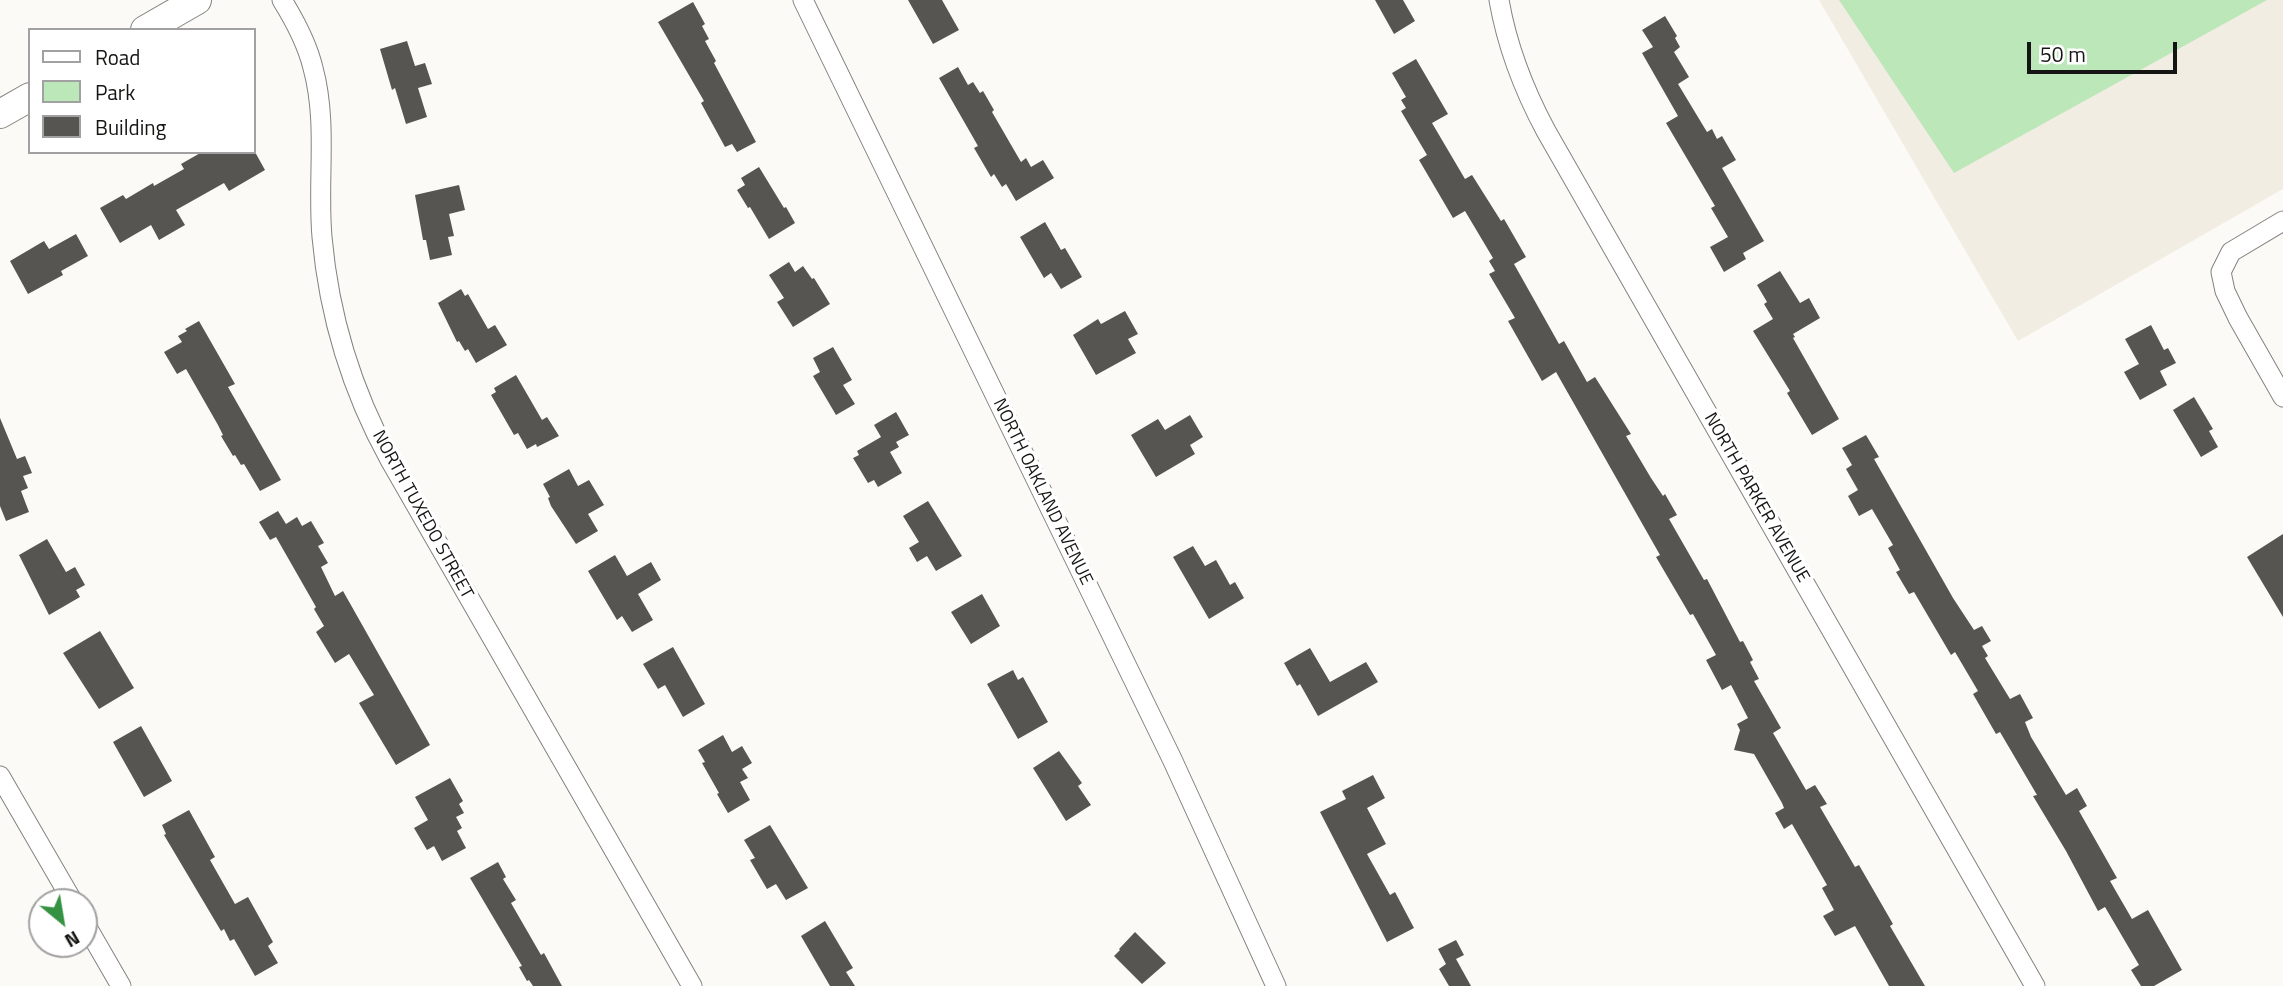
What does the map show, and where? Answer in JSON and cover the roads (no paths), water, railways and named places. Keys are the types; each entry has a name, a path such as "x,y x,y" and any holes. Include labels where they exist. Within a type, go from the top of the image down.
{"street":[{"path":"148,28 197,0"},
{"name":"NORTH TUXEDO STREET","path":"282,0 304,41 317,83 321,121 322,236 326,274 337,329 364,409 390,460 692,986"},
{"name":"NORTH OAKLAND AVENUE","path":"803,0 1172,759 1276,986"},
{"name":"NORTH PARKER AVENUE","path":"1499,0 1518,72 1541,123 2035,986"},
{"path":"0,114 28,97"},
{"path":"2283,221 2231,251 2221,272 2225,291 2283,397"},
{"path":"0,776 64,888"},
{"path":"98,946 121,986"}]}
